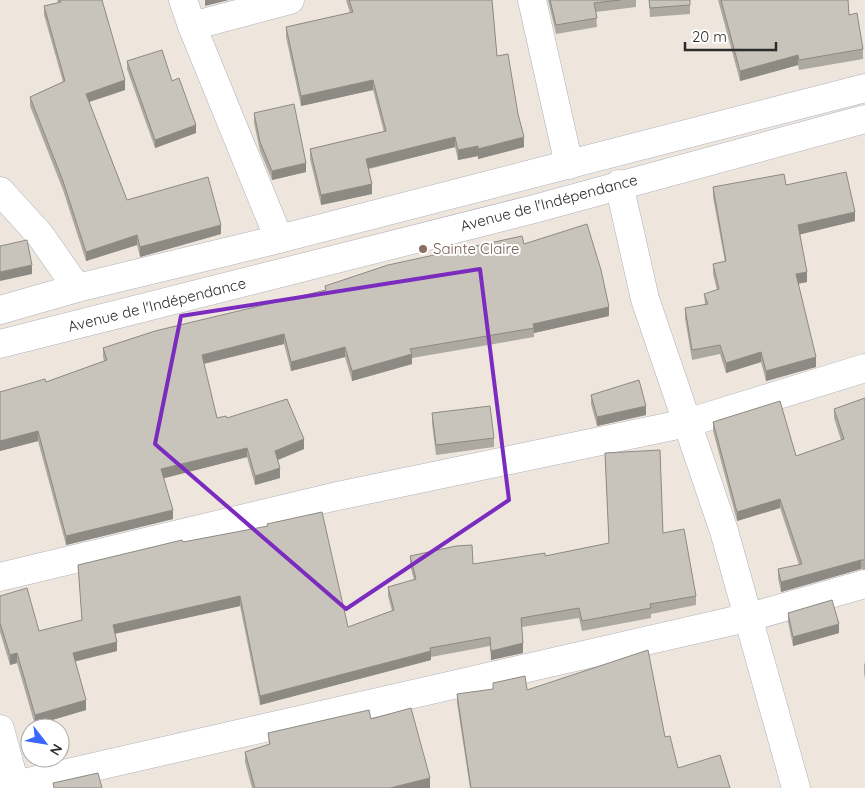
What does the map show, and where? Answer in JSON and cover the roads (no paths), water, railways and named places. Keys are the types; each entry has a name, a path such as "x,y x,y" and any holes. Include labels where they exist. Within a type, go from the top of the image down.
{"street":[{"path":"183,0 279,239"},
{"path":"192,26 290,0"},
{"path":"532,0 569,165"},
{"path":"0,310 77,288 279,239 865,88"},
{"name":"Avenue de l'Indépendance","path":"0,344 525,211 619,184 865,119"},
{"path":"619,184 646,299 724,531 750,617 796,788"},
{"path":"0,191 40,234 77,288"},
{"path":"0,577 333,496 687,423 865,368"},
{"path":"0,729 11,787 750,617 865,584"}],"place":[{"name":"Sainte Claire","path":"423,249"}]}
